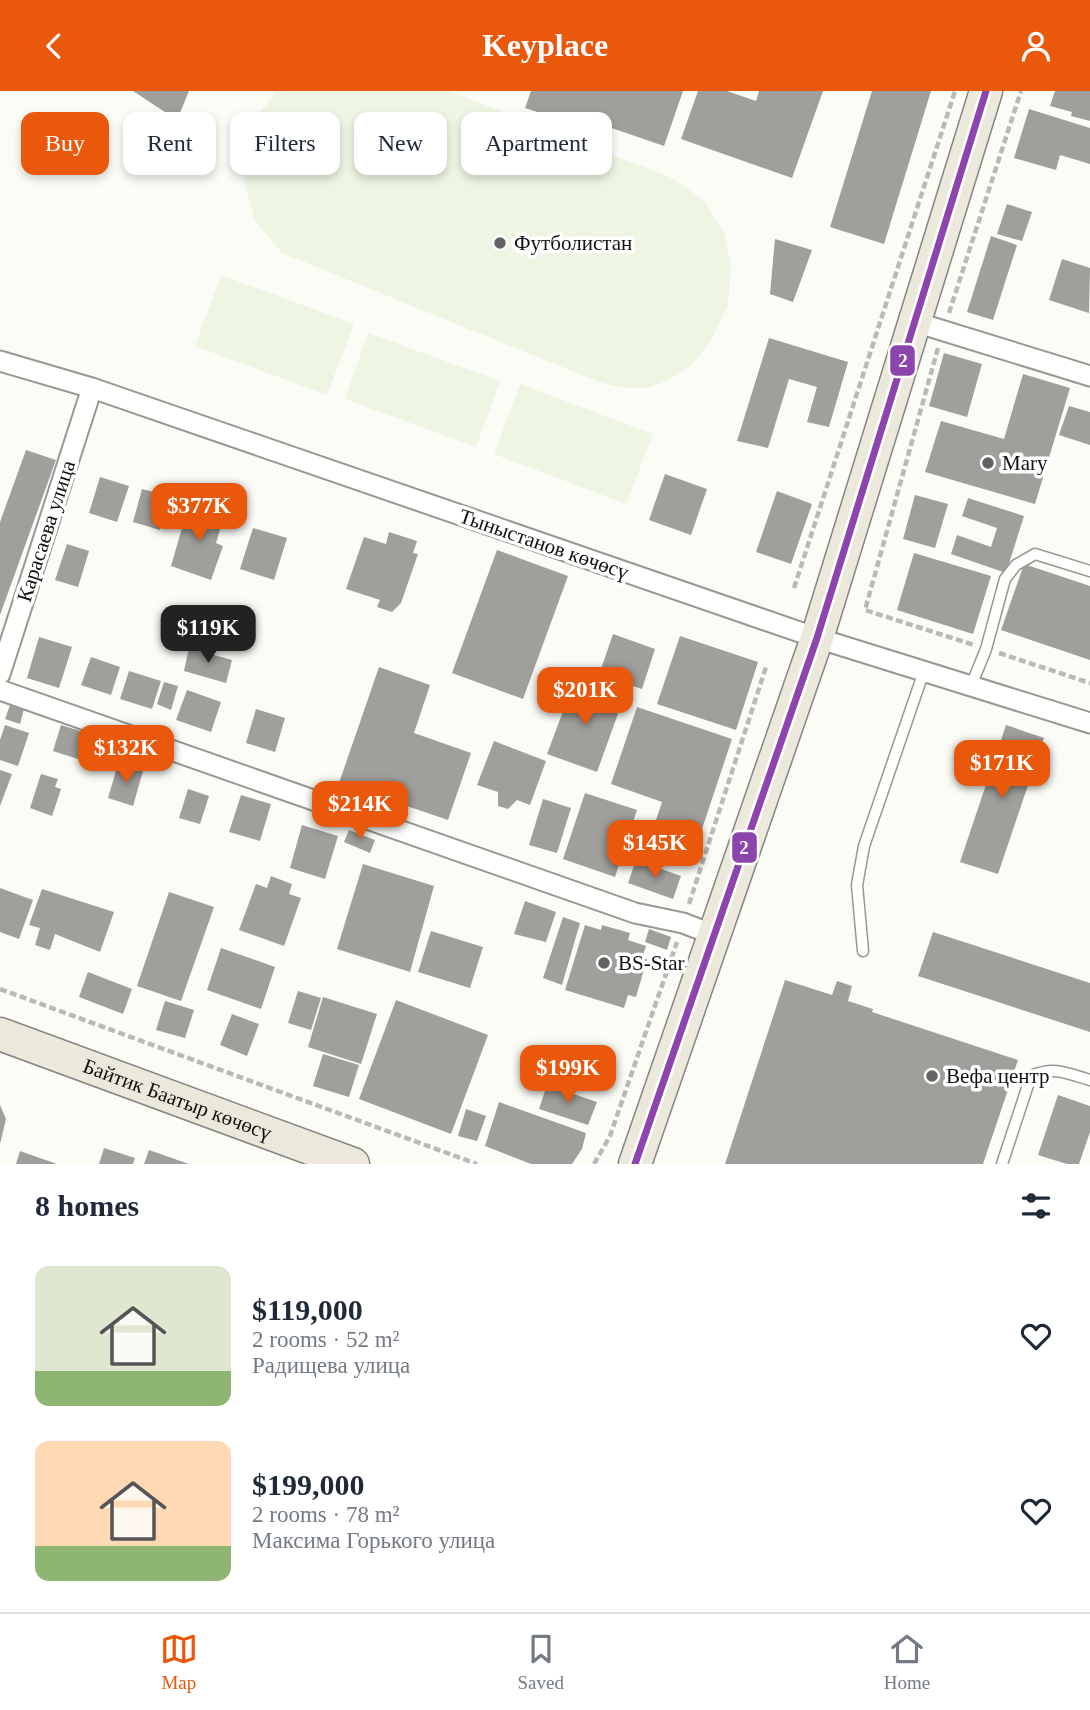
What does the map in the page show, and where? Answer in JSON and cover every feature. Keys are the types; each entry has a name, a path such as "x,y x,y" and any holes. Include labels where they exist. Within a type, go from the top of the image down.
{"main road":[{"path":"635,1164 817,638 986,91"},
{"name":"Байтик Баатыр көчөсү","path":"0,1034 353,1164"}],"street":[{"path":"915,321 1090,376"},
{"name":"Тыныстанов көчөсү","path":"0,361 92,388 817,638 1090,723"},
{"name":"Карасаева улица","path":"0,674 92,388"},
{"path":"0,690 635,913 683,923 714,935"}],"lane":[{"path":"971,686 986,649 1006,579 1016,565 1035,554 1090,571"},
{"path":"863,951 857,885 864,846 924,671"},
{"path":"1002,1164 1031,1076 1055,1070 1090,1080"}],"path":[{"path":"794,588 955,91"},
{"path":"0,989 477,1164"}],"green space":[{"name":"Футболистан","path":"276,91 449,91 503,112 461,112 461,175 612,175 612,154 670,177 705,201 724,233 731,264 728,305 711,341 691,366 667,381 646,388 623,388 599,382 282,253 255,221 244,181 245,175 340,175 340,112 262,110"},
{"path":"221,275 354,324 327,395 195,346"},
{"path":"368,333 500,381 476,447 345,399"},
{"path":"520,384 653,434 626,504 494,454"}],"building":[{"path":"133,91 189,91 180,112 165,112"},
{"path":"531,91 683,91 664,146 612,128 612,112 537,112 525,108"},
{"path":"698,91 727,91 756,101 759,91 823,91 792,178 681,139"},
{"path":"872,91 931,91 884,244 830,227"},
{"path":"1055,91 1090,91 1090,121 1071,116 1072,112 1050,106"},
{"path":"1029,109 1090,128 1090,164 1060,155 1056,170 1014,158"},
{"path":"1007,204 1032,212 1022,241 997,234"},
{"path":"991,236 1017,245 993,320 967,312"},
{"path":"775,239 812,250 793,302 770,294"},
{"path":"1062,259 1090,268 1089,313 1049,300"},
{"path":"769,338 848,362 829,427 807,422 817,387 789,379 768,448 737,441"},
{"path":"944,353 982,364 967,417 929,406"},
{"name":"Mary","path":"1023,374 1070,388 1035,504 925,472 941,421 1004,439"},
{"path":"1069,406 1090,412 1090,445 1059,435"},
{"path":"26,450 56,460 0,615 0,522"},
{"path":"665,474 707,489 691,535 649,520"},
{"path":"100,477 129,486 117,522 89,513"},
{"path":"142,489 169,496 160,530 133,522"},
{"path":"777,491 812,504 791,564 756,552"},
{"path":"915,495 948,504 935,548 903,539"},
{"path":"968,498 1024,516 1006,573 951,554 957,535 991,547 997,528 962,516"},
{"path":"189,504 224,516 216,543 223,546 211,580 171,566"},
{"path":"253,528 287,538 274,580 240,569"},
{"path":"389,532 417,541 413,553 418,554 401,603 392,612 377,607 380,600 346,589 364,537 386,544"},
{"path":"67,544 89,551 78,587 55,580"},
{"path":"497,550 568,576 523,699 452,673"},
{"path":"914,553 991,576 973,634 897,610"},
{"path":"1024,564 1090,586 1090,660 1001,630"},
{"path":"613,634 655,649 642,689 599,675"},
{"path":"680,636 758,662 736,730 657,704"},
{"path":"39,637 72,647 59,688 27,678"},
{"path":"189,648 232,660 226,683 184,671"},
{"path":"91,657 120,667 111,695 81,685"},
{"path":"379,667 430,685 414,733 471,753 448,820 339,783"},
{"path":"129,671 161,681 152,709 120,699"},
{"path":"164,682 178,686 171,710 157,704"},
{"path":"574,682 623,700 597,772 547,754"},
{"path":"187,690 221,702 211,732 176,720"},
{"path":"10,705 24,709 20,724 5,719"},
{"path":"637,707 732,739 700,835 656,820 662,802 611,784"},
{"path":"256,709 285,718 275,752 246,743"},
{"path":"5,725 29,733 18,766 0,760 0,740"},
{"path":"61,725 87,733 78,759 53,751"},
{"path":"1006,725 1044,738 998,874 960,862"},
{"path":"494,741 546,761 530,805 517,800 508,809 498,806 498,792 477,785"},
{"path":"118,764 143,771 133,806 108,798"},
{"path":"0,770 12,774 0,806"},
{"path":"41,774 58,779 55,787 61,789 52,816 30,808"},
{"path":"188,789 209,796 200,824 179,818"},
{"path":"585,793 637,810 615,877 563,859"},
{"path":"241,795 271,804 260,841 229,832"},
{"path":"543,799 571,808 557,853 529,845"},
{"path":"302,825 338,836 325,879 290,868"},
{"path":"349,830 375,840 370,853 344,842"},
{"path":"636,860 681,876 673,899 628,883"},
{"path":"363,864 434,886 410,972 337,949"},
{"path":"271,876 292,884 289,894 301,898 284,946 239,930 256,884 267,888"},
{"path":"0,888 33,900 19,939 0,932"},
{"path":"42,889 114,912 100,952 55,934 50,950 35,945 40,928 29,925"},
{"path":"169,892 214,907 181,1001 137,986"},
{"path":"525,901 556,912 546,942 514,934"},
{"path":"563,917 580,923 562,985 543,978"},
{"path":"585,925 601,930 602,925 630,933 628,940 646,946 642,958 647,959 636,997 628,995 624,1008 565,990"},
{"path":"649,929 671,937 667,950 645,942"},
{"path":"431,931 483,947 470,988 418,972"},
{"path":"933,932 1090,983 1090,1032 918,976"},
{"path":"221,948 275,967 261,1009 207,990"},
{"path":"88,972 132,989 123,1014 79,997"},
{"name":"Вефа центр","path":"785,980 832,995 837,981 852,986 848,1001 873,1009 872,1012 1018,1060 983,1164 725,1164"},
{"path":"298,991 321,998 311,1030 288,1023"},
{"path":"323,997 377,1014 361,1064 308,1047"},
{"path":"396,1000 488,1035 451,1134 359,1099"},
{"path":"165,1001 194,1010 185,1038 156,1030"},
{"path":"232,1014 259,1024 247,1056 220,1045"},
{"path":"562,1053 591,1063 594,1056 610,1062 601,1089 555,1074"},
{"path":"323,1054 359,1065 349,1097 313,1086"},
{"path":"547,1085 597,1102 588,1125 539,1109"},
{"path":"1058,1095 1090,1106 1090,1132 1079,1164 1067,1164 1038,1155"},
{"path":"499,1102 586,1133 582,1149 572,1164 531,1164 485,1146"},
{"path":"0,1105 6,1119 0,1144"},
{"path":"466,1109 486,1116 477,1141 458,1136"},
{"path":"104,1148 135,1158 133,1164 99,1164"},
{"path":"149,1150 189,1164 144,1164"},
{"path":"20,1151 57,1164 16,1164"}],"transit line":[{"name":"2","path":"635,1164 817,638 986,91"}],"place":[{"name":"Футболистан","path":"500,243"},
{"name":"Mary","path":"988,463"},
{"name":"BS-Star","path":"604,963"},
{"name":"Вефа центр","path":"932,1076"}]}
